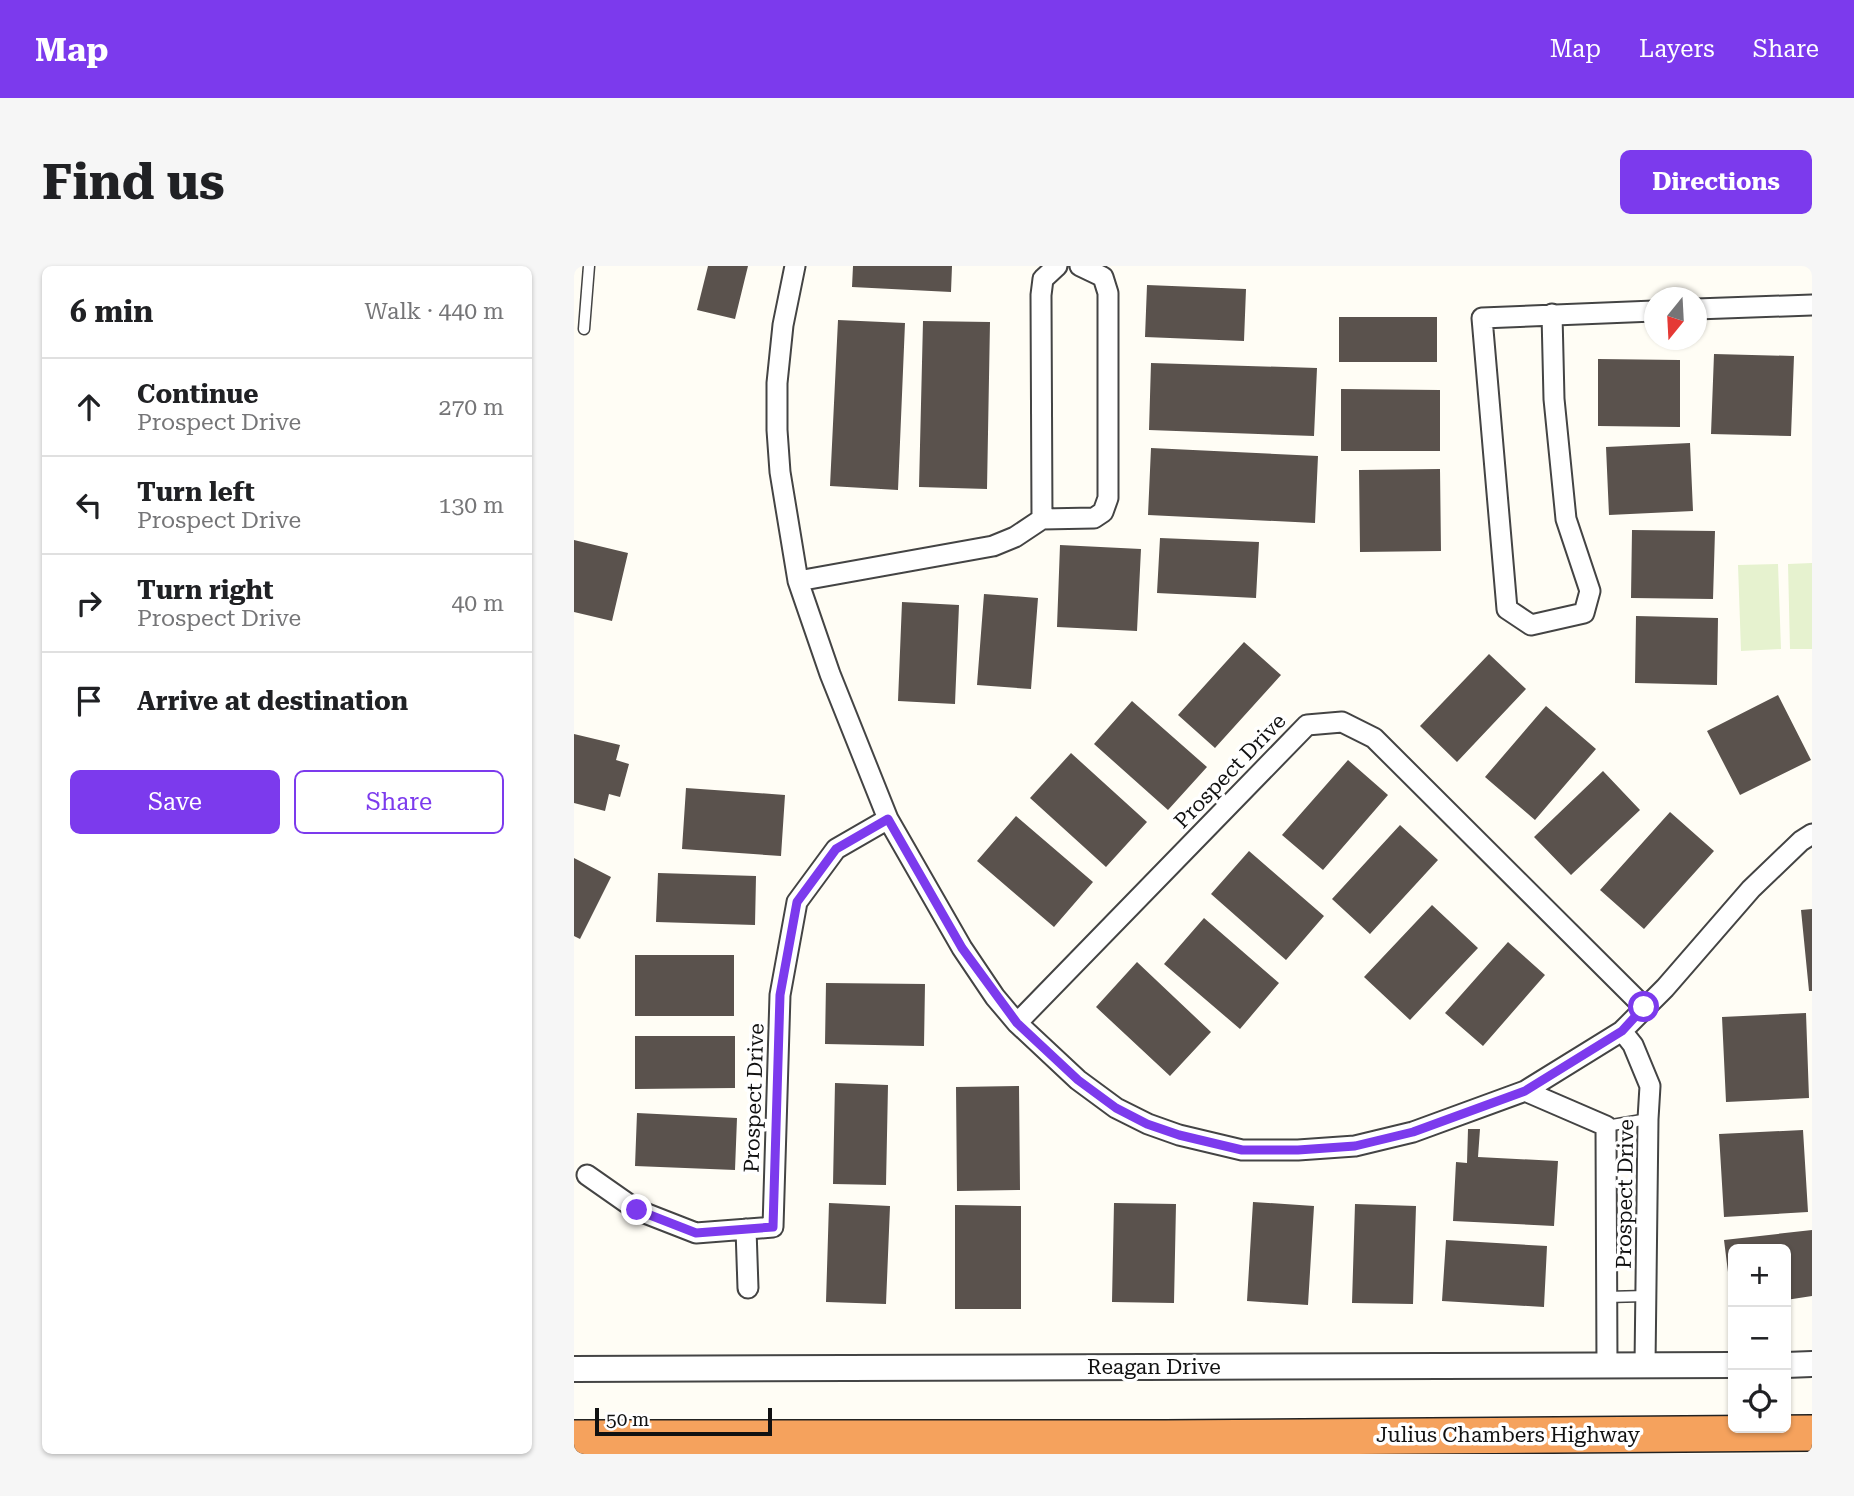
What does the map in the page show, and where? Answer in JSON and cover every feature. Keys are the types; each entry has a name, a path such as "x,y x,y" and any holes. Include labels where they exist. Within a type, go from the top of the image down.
{"highway":[{"name":"Julius Chambers Highway","path":"574,1438 1165,1438 1812,1433"}],"street":[{"path":"795,266 783,325 777,383 777,430 786,513 798,581 830,674 888,819 962,948 1017,1023 1078,1080 1116,1108 1147,1124 1242,1150 1298,1150 1355,1146 1413,1132 1525,1091 1622,1031 1665,988 1751,889 1801,841 1812,834"},
{"path":"1042,519 1041,295 1044,279 1056,266"},
{"path":"798,581 993,546 1015,537 1042,519 1094,518 1103,512 1108,498 1108,293 1103,277 1080,266"},
{"path":"1707,309 1812,305"},
{"path":"1552,314 1554,398 1566,519 1590,591 1584,613 1531,625 1507,609 1482,318 1552,314 1644,311"},
{"name":"Prospect Drive","path":"1017,1023 1307,725 1342,722 1374,738 1644,1007"},
{"name":"Prospect Drive","path":"587,1175 637,1210 696,1233 773,1227 780,995 797,902 836,849 888,819"},
{"name":"Prospect Drive","path":"1622,1031 1633,1045 1650,1086 1645,1365"},
{"name":"Prospect Drive","path":"1525,1091 1606,1126 1607,1366"},
{"path":"746,1229 748,1287"},
{"path":"1791,1364 1812,1364"},
{"name":"Reagan Drive","path":"574,1369 1728,1365"}],"lane":[{"path":"584,329 589,266"},
{"path":"1606,1126 1648,1119"},
{"path":"1606,1297 1646,1296"}],"green space":[{"path":"1812,563 1812,649 1790,649 1788,564"},
{"path":"1778,564 1781,649 1741,651 1738,565"}],"building":[{"path":"708,266 748,266 735,319 697,310"},
{"path":"853,266 952,266 951,292 852,287"},
{"path":"1147,285 1246,289 1244,341 1145,337"},
{"path":"1339,317 1437,317 1437,362 1339,362"},
{"path":"838,320 905,323 898,490 830,486"},
{"path":"923,321 990,322 987,489 919,487"},
{"path":"1714,354 1794,356 1791,436 1711,434"},
{"path":"1598,359 1680,360 1680,427 1598,426"},
{"path":"1151,363 1317,368 1314,436 1149,430"},
{"path":"1341,389 1440,390 1440,451 1341,451"},
{"path":"1690,443 1693,511 1609,515 1606,447"},
{"path":"1151,448 1318,456 1315,523 1148,515"},
{"path":"1440,469 1441,551 1360,552 1359,470"},
{"path":"1632,530 1715,531 1713,599 1631,598"},
{"path":"1160,538 1259,542 1256,598 1157,593"},
{"path":"574,540 628,553 612,621 574,612"},
{"path":"1060,545 1141,549 1137,631 1057,627"},
{"path":"984,594 1038,598 1031,689 977,685"},
{"path":"902,602 959,605 955,704 898,701"},
{"path":"1636,616 1718,618 1717,685 1635,683"},
{"path":"1244,642 1281,675 1215,748 1178,715"},
{"path":"1489,654 1526,689 1457,762 1420,726"},
{"path":"1778,695 1811,760 1740,795 1707,731"},
{"path":"1132,701 1207,767 1168,810 1094,744"},
{"path":"1546,706 1596,749 1535,820 1485,777"},
{"path":"574,734 620,745 616,760 629,764 620,797 609,794 605,811 574,803"},
{"path":"1071,753 1147,822 1106,867 1030,798"},
{"path":"1348,760 1388,795 1323,870 1282,835"},
{"path":"1603,771 1640,810 1571,875 1534,837"},
{"path":"686,788 785,795 781,856 682,849"},
{"path":"1670,812 1714,851 1644,929 1600,890"},
{"path":"1016,816 1093,882 1054,927 977,861"},
{"path":"1400,825 1438,860 1370,934 1332,899"},
{"path":"1249,851 1324,916 1286,960 1211,894"},
{"path":"574,858 611,877 580,939 574,936"},
{"path":"658,873 756,876 755,925 656,922"},
{"path":"1432,905 1478,948 1410,1020 1364,977"},
{"path":"1812,909 1812,991 1809,991 1801,910"},
{"path":"1204,918 1279,983 1240,1029 1164,964"},
{"path":"1508,942 1545,975 1483,1046 1445,1013"},
{"path":"635,955 734,955 734,1016 635,1016"},
{"path":"1137,962 1211,1032 1170,1076 1096,1007"},
{"path":"826,983 925,984 924,1046 825,1044"},
{"path":"1806,1013 1809,1098 1726,1102 1722,1017"},
{"path":"635,1036 735,1036 735,1088 635,1089"},
{"path":"835,1083 888,1085 886,1185 833,1184"},
{"path":"1019,1086 1020,1190 957,1191 956,1087"},
{"path":"637,1113 737,1118 735,1170 635,1166"},
{"path":"1468,1129 1480,1129 1478,1157 1558,1161 1554,1226 1453,1221 1456,1162 1467,1163"},
{"path":"1803,1130 1808,1212 1724,1217 1719,1134"},
{"path":"1253,1202 1314,1206 1308,1305 1247,1301"},
{"path":"829,1203 890,1206 886,1304 826,1302"},
{"path":"1114,1203 1176,1204 1174,1303 1112,1302"},
{"path":"1355,1204 1416,1206 1413,1304 1352,1303"},
{"path":"955,1205 1021,1206 1021,1309 955,1309"},
{"path":"1812,1230 1812,1296 1791,1299 1791,1244 1728,1244 1728,1272 1724,1240"},
{"path":"1446,1240 1547,1246 1544,1307 1442,1301"}],"route":[{"path":"637,1210 696,1233 773,1227 780,995 797,902 836,849 888,819 962,948 995,997 1017,1023 1078,1080 1116,1108 1147,1124 1179,1135 1242,1150 1298,1150 1355,1146 1413,1132 1525,1091 1622,1031 1644,1007"}]}
